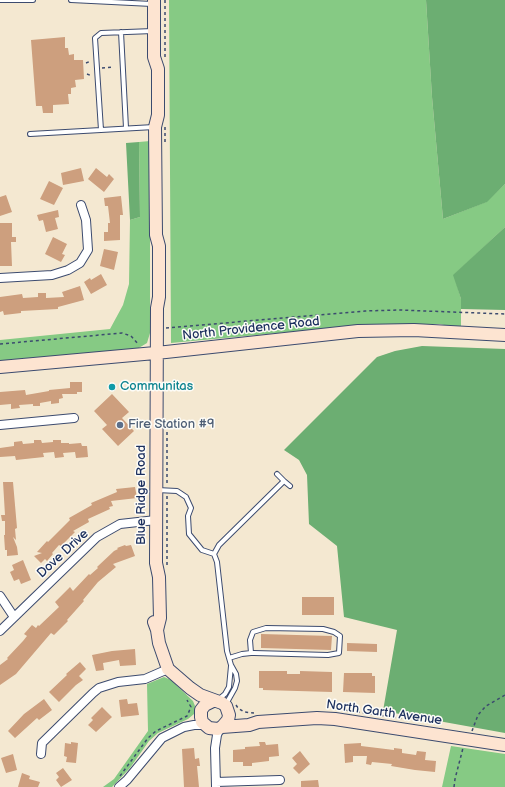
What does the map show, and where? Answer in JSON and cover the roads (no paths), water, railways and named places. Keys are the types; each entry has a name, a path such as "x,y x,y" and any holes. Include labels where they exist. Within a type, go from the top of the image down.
{"street":[{"name":"Blue Ridge Road","path":"154,2 154,57 151,68 151,114 155,127 156,235 159,246 157,353 162,490 156,520 156,563 160,584 160,618 157,630 159,643 168,669"},
{"path":"0,278 52,275 68,270 80,263 88,250 86,220 81,205"},
{"name":"North Providence Road","path":"0,367 157,353 358,331 414,330 505,335"},
{"path":"0,425 74,418"},
{"name":"Dove Drive","path":"0,631 97,537 120,524 156,520"},
{"path":"0,596 14,617"},
{"path":"41,754 42,744 99,688 118,682 145,679 168,669 190,688 223,703 228,720 214,727 194,725 184,727"},
{"path":"190,688 201,712 201,717 214,727"},
{"path":"119,787 127,780 162,738 184,727 201,712 205,704 223,703"},
{"name":"North Garth Avenue","path":"223,703 242,719 335,719 505,746"},
{"name":"North Garth Avenue","path":"214,727 249,725 257,718"},
{"path":"214,727 212,734 215,748 216,784 280,780"}],"lane":[{"path":"0,0 33,0"},
{"path":"71,0 154,2"},
{"path":"101,130 95,38 101,33 154,31"},
{"path":"121,32 126,128"},
{"path":"30,134 155,127"},
{"path":"277,474 290,486"},
{"path":"223,703 235,688 237,681 236,674 229,658 217,562 214,554 218,545 284,481"},
{"path":"162,490 177,491 186,497 191,508 188,516 190,534 202,550 214,554"},
{"path":"229,658 251,653 328,655 339,653 340,636 334,632 323,629 266,628 253,632 250,640 251,653"},
{"path":"223,703 225,694 229,687 231,665"}],"place":[{"name":"Communitas","path":"112,387"},
{"name":"Fire Station #9","path":"120,425"}]}
